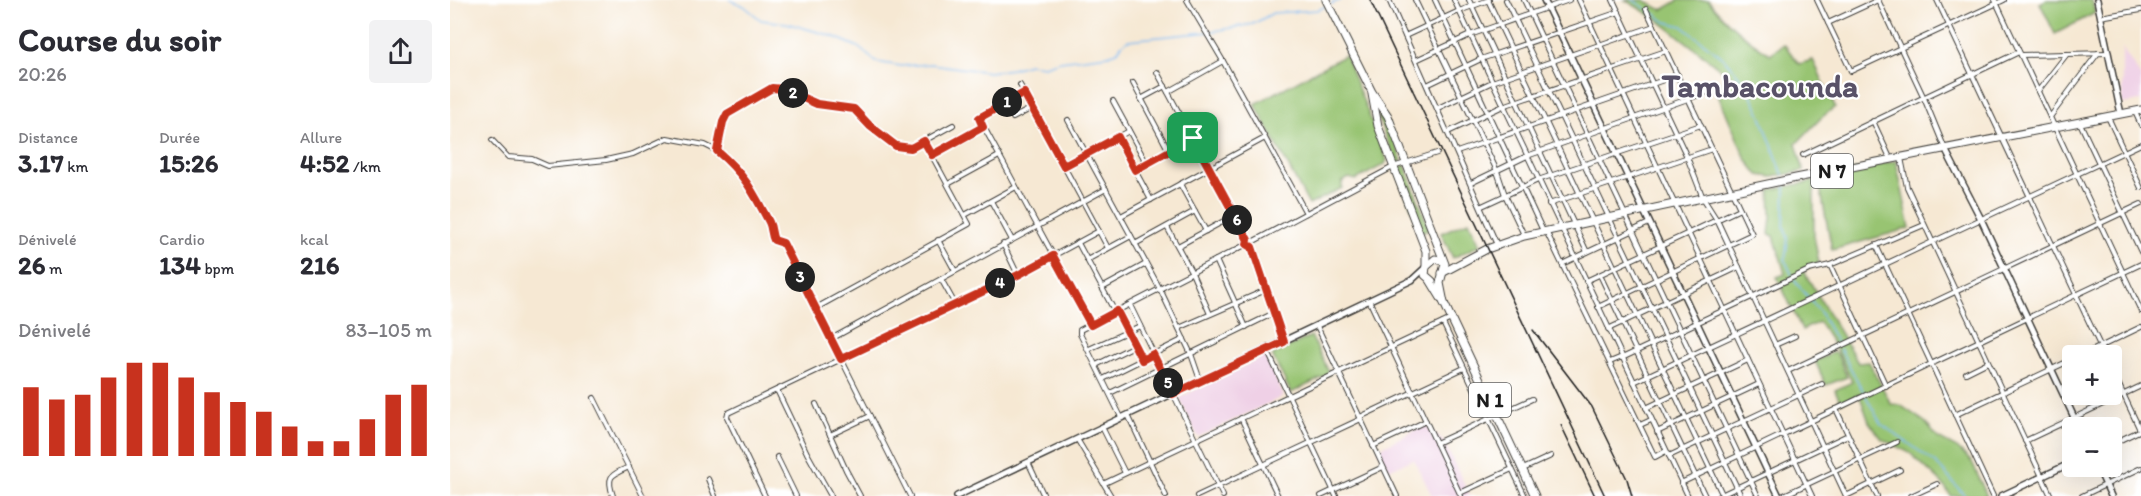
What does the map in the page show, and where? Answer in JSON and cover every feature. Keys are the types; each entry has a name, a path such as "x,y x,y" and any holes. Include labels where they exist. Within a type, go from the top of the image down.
{"highway":[{"path":"1328,4 1372,92 1388,116 1445,266 1437,279 1429,280 1424,272 1426,251 1376,121 1372,92"},
{"name":"N 7","path":"1442,274 1460,262 1497,244 1545,231 2138,111"},
{"path":"1426,267 1435,259 1443,261"},
{"name":"N 7","path":"1443,261 1460,262"},
{"name":"N 1","path":"1442,274 1440,287 1444,303"},
{"name":"N 1","path":"1429,280 1452,319 1535,496"}],"street":[{"path":"1187,0 1306,213"},
{"path":"1389,0 1497,244"},
{"path":"1415,0 1497,171 1505,195 1524,236"},
{"path":"1435,0 1522,187 1562,264 1655,457 1666,451"},
{"path":"1454,0 1688,496"},
{"path":"1469,0 1587,252"},
{"path":"1405,36 1443,17 1488,0 1616,267 1722,496 1848,435"},
{"path":"1506,0 1741,496"},
{"path":"1524,0 1758,496"},
{"path":"1544,0 1780,496 1897,442"},
{"path":"1416,60 1470,35 1569,0"},
{"path":"1579,0 1812,496"},
{"path":"1613,0 1687,157 1703,198 1717,220 1846,496 1900,470"},
{"path":"1817,0 1851,71 2004,0"},
{"path":"1828,24 1878,0 1945,149 1981,219 2074,417"},
{"path":"1937,0 2101,345"},
{"path":"2097,0 2121,114"},
{"path":"1996,2 2141,311"},
{"path":"1598,307 1752,234 1646,9"},
{"path":"2100,17 2141,10"},
{"path":"1427,85 1481,58 1619,12"},
{"path":"1438,108 1505,77 1654,26"},
{"path":"1448,132 1503,106 1666,51"},
{"path":"2050,117 2099,53"},
{"path":"1803,155 2020,54 2108,53"},
{"path":"2038,92 2067,54"},
{"path":"1168,92 1223,61"},
{"path":"1157,72 1249,244 1284,342"},
{"path":"1457,152 1677,75"},
{"path":"1133,83 1169,151"},
{"path":"1020,86 1108,248"},
{"path":"1141,99 1165,86"},
{"path":"717,151 727,114 768,90 777,88 817,104 854,109 870,126 896,146 911,148 952,125"},
{"path":"1471,183 1540,151 1713,90"},
{"path":"1024,93 979,118 1091,325"},
{"path":"1113,101 1147,164"},
{"path":"1013,118 1032,108"},
{"path":"2138,111 2141,125"},
{"path":"2108,117 2141,188"},
{"path":"1068,120 1160,289 1191,354 1200,380"},
{"path":"1873,122 1891,160"},
{"path":"2080,123 2141,252"},
{"path":"1482,206 1538,180 1701,125"},
{"path":"932,155 983,127"},
{"path":"1064,166 1129,131"},
{"path":"1118,137 1151,200"},
{"path":"492,140 508,157 532,159 548,166 606,160 633,154 667,138 705,146 717,151 744,177 761,204 774,240 783,243 910,496"},
{"path":"1135,170 1193,138"},
{"path":"1120,216 1265,138"},
{"path":"815,308 969,224 924,141"},
{"path":"1634,382 2141,144"},
{"path":"1549,204 1712,148"},
{"path":"1166,496 1125,416 1110,393 1080,330 1393,167 1437,153"},
{"path":"948,184 999,156"},
{"path":"1900,158 1907,187 2051,496"},
{"path":"1180,184 1206,231"},
{"path":"964,215 1016,187"},
{"path":"831,339 1106,189"},
{"path":"991,201 1012,240"},
{"path":"1788,371 2141,204"},
{"path":"1586,282 1740,209"},
{"path":"1136,244 1195,211"},
{"path":"1178,246 1235,215"},
{"path":"1562,264 1649,223"},
{"path":"1610,362 1809,270 1830,265 1924,225"},
{"path":"1167,227 1192,273 1210,314"},
{"path":"765,496 728,413 1018,275 1099,231"},
{"path":"1087,260 1131,236"},
{"path":"939,240 955,271"},
{"path":"1078,243 1142,360"},
{"path":"1003,244 1018,275"},
{"path":"1876,245 1994,496"},
{"path":"1216,260 1245,327"},
{"path":"1102,288 1146,264"},
{"path":"1681,483 2141,264"},
{"path":"1830,265 1886,386"},
{"path":"957,496 1412,280 1426,267"},
{"path":"1608,329 1739,267"},
{"path":"1600,275 1705,496"},
{"path":"941,278 955,304"},
{"path":"1412,280 1429,280"},
{"path":"1179,328 1266,290"},
{"path":"1369,300 1461,495 1512,469"},
{"path":"1130,305 1223,496"},
{"path":"1110,393 1274,313"},
{"path":"1105,483 1452,319"},
{"path":"1443,323 1525,496"},
{"path":"1089,350 1140,326"},
{"path":"1317,326 1397,496"},
{"path":"2103,345 2141,327"},
{"path":"1775,345 1795,336"},
{"path":"1103,379 1184,339"},
{"path":"1096,364 1134,346"},
{"path":"1268,350 1336,496"},
{"path":"1646,408 1748,360"},
{"path":"1966,373 1988,362"},
{"path":"1955,415 2062,365"},
{"path":"1197,496 1464,368"},
{"path":"1657,432 1759,384"},
{"path":"1669,456 1822,384"},
{"path":"2076,417 2141,386"},
{"path":"777,390 807,453 831,496"},
{"path":"2122,390 2141,431 2122,440"},
{"path":"594,398 643,496"},
{"path":"1436,443 1532,399"},
{"path":"816,404 860,496"},
{"path":"1836,409 1877,496"},
{"path":"830,435 870,416"},
{"path":"1242,418 1278,496"},
{"path":"1640,425 1651,420"},
{"path":"1373,446 1426,421"},
{"path":"2025,441 2062,424"},
{"path":"1102,427 1125,473"},
{"path":"1077,439 1111,496"},
{"path":"1522,470 1551,456"},
{"path":"777,457 796,496"},
{"path":"1028,462 1044,496"},
{"path":"613,496 609,484 610,478 629,467"},
{"path":"1321,496 1383,467"},
{"path":"2001,496 2062,467"},
{"path":"2082,496 2141,468"},
{"path":"2102,477 2111,496"},
{"path":"708,479 715,496"},
{"path":"1911,496 1937,484"}],"shaded area":[{"path":"2122,48 2141,77 2141,101 2122,104"},
{"path":"1265,356 1284,396 1198,437 1179,398"},
{"path":"1425,425 1444,442 1470,496 1432,496 1414,459 1388,470 1378,449"}],"green space":[{"path":"1625,0 1644,0 1662,10 1679,0 1708,0 1737,30 1770,54 1784,44 1799,64 1813,60 1835,107 1796,144 1804,171 1772,177 1758,175 1746,159 1715,87 1732,78 1657,19"},
{"path":"2046,0 2092,0 2095,13 2055,34 2040,3"},
{"path":"1345,55 1387,160 1385,164 1356,180 1349,178 1342,182 1342,188 1309,205 1255,104"},
{"path":"1385,116 1402,161 1396,163 1378,117"},
{"path":"1896,161 1910,228 1832,250 1818,177"},
{"path":"1405,165 1429,229 1421,232 1395,167"},
{"path":"1814,181 1814,236 1819,263 1803,270 1858,363 1869,362 1891,404 1900,405 1925,422 1938,438 1957,448 1972,462 1987,496 1951,496 1942,483 1910,453 1882,439 1869,422 1859,394 1841,403 1835,390 1852,382 1838,352 1819,322 1802,330 1777,277 1785,274 1774,236 1769,234 1770,190"},
{"path":"1469,221 1480,245 1453,258 1441,233"},
{"path":"1311,336 1330,374 1291,393 1272,355"},
{"path":"1834,352 1847,377 1826,385 1815,361"}],"waterway":[{"path":"730,0 744,6 761,20 786,23 832,36 858,47 876,62 901,66 931,64 989,72 1029,64 1044,66 1060,61 1108,55 1117,52 1128,40 1209,32 1253,24 1273,13 1317,10 1327,6"},
{"path":"1331,4 1341,0"},
{"path":"1633,0 1645,8"},
{"path":"1649,10 1666,22 1682,26 1721,56 1733,69 1748,89 1758,108 1783,175"},
{"path":"1785,186 1784,227 1788,237 1785,260 1792,275"},
{"path":"1794,280 1820,312 1838,345"},
{"path":"1840,349 1881,424 1936,463 1965,496"}],"railway":[{"path":"1370,0 1605,496"},
{"path":"1533,330 1592,407 1627,479 1632,496"},
{"path":"1561,425 1595,496"}],"district":[{"name":"Tambacounda","path":"1760,85"}],"route":[{"path":"772,88 783,89 817,104 854,109 892,144 904,149 924,141 932,155 983,127 979,118 1024,93 1064,166 1118,137 1135,170 1193,138 1248,240 1248,246 1252,247 1284,342 1173,394 1153,354 1142,360 1117,311 1091,325 1053,256 841,359 783,243 774,240 761,204 744,177 717,151 720,132 727,114 772,88"}]}
